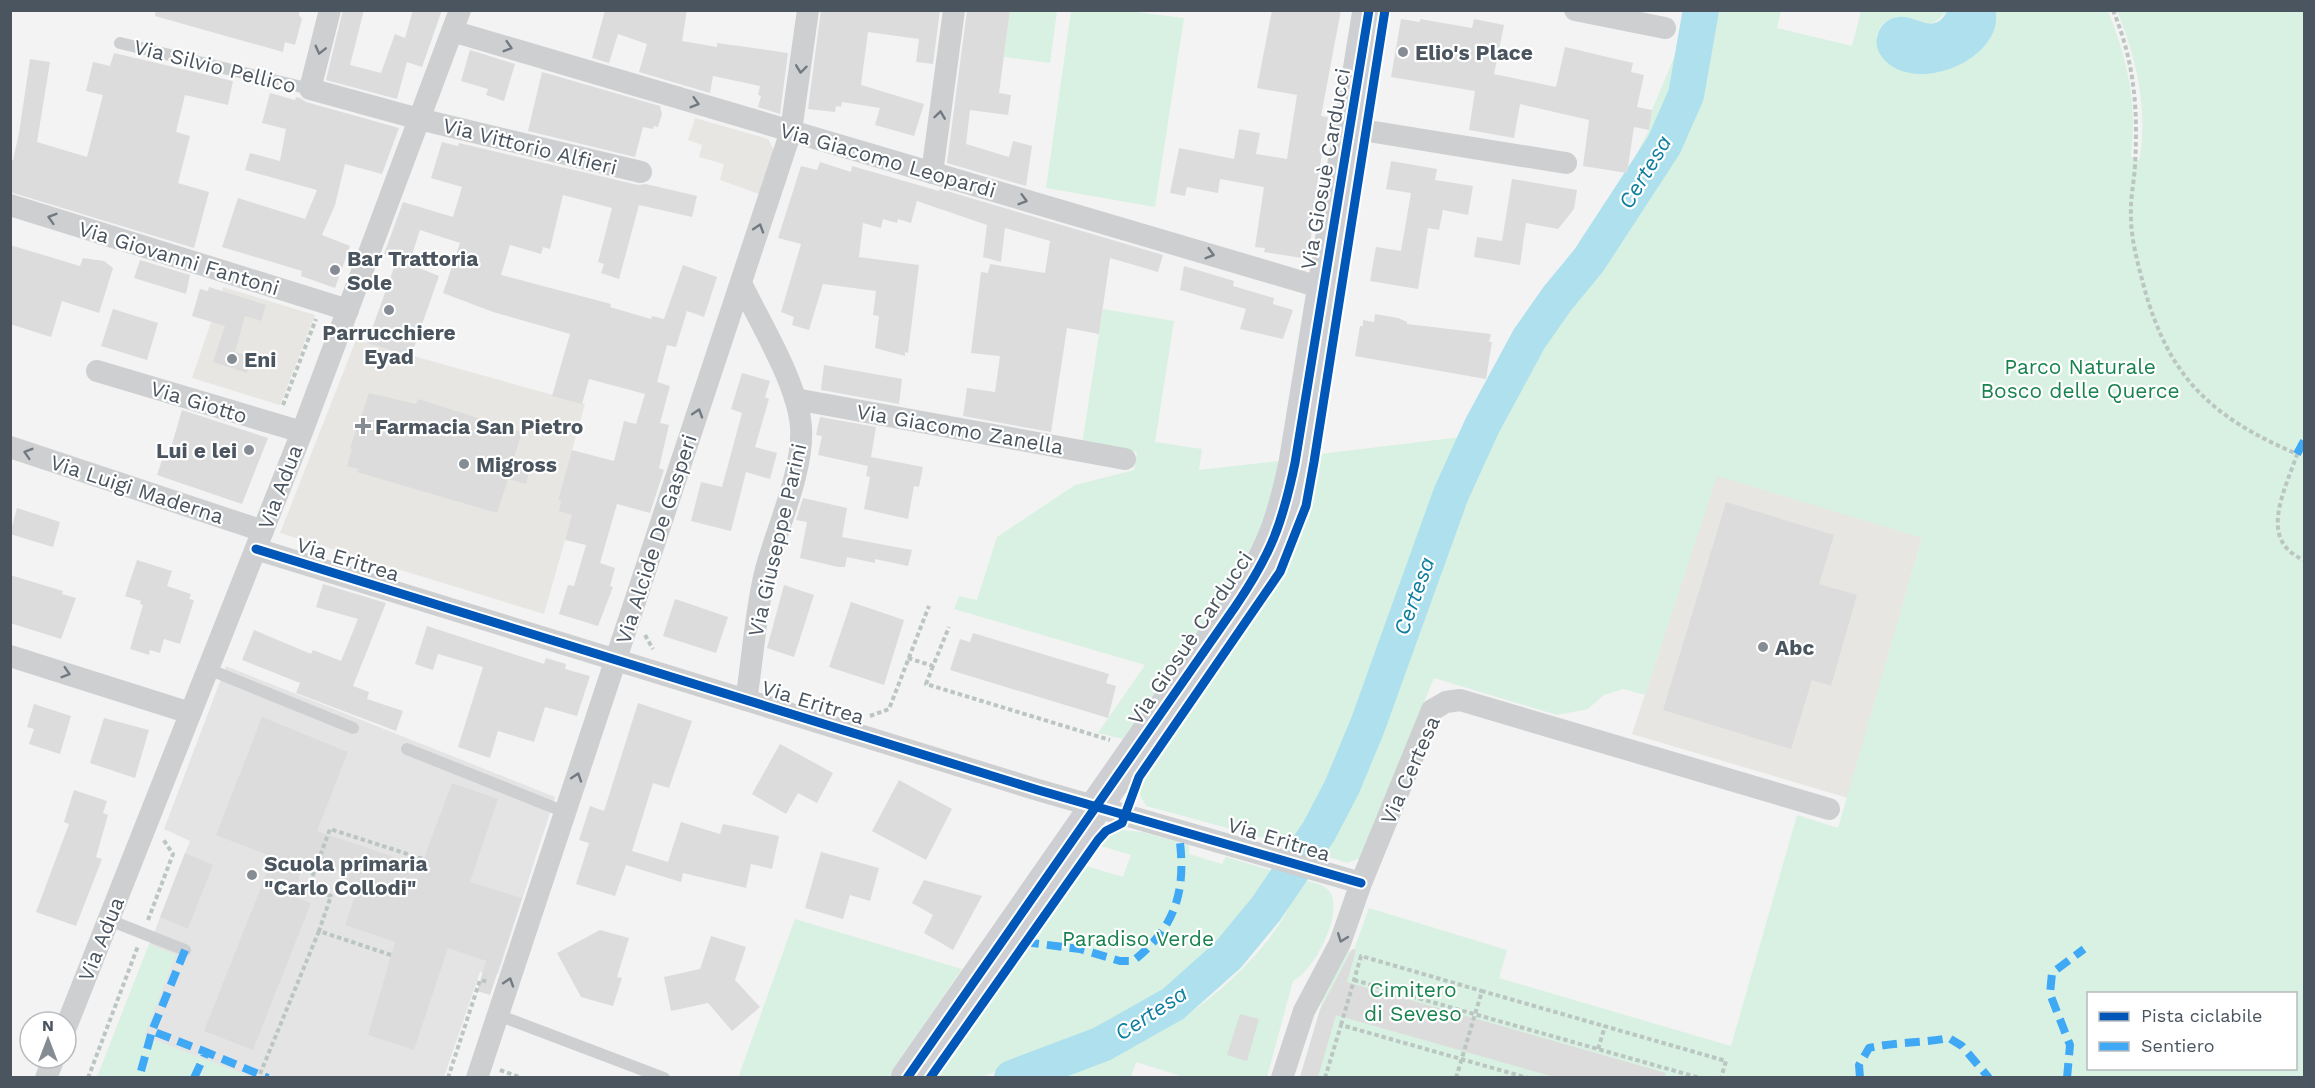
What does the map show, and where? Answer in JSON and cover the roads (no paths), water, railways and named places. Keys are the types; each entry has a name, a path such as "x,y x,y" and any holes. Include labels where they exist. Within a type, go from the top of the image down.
{"street":[{"name":"Via Silvio Pellico","path":"330,10 310,89 419,119"},
{"name":"Via Alcide De Gasperi","path":"487,1073 498,1015 791,131 808,10"},
{"path":"932,173 954,10"},
{"name":"Via Giosuè Carducci","path":"907,1077 1259,572 1275,540 1285,513 1291,483 1370,10"},
{"path":"1575,10 1665,28"},
{"name":"Via Giacomo Leopardi","path":"456,20 791,131 1323,288"},
{"name":"Via Adua","path":"73,1010 302,432 456,20"},
{"name":"Via Vittorio Alfieri","path":"419,119 641,172"},
{"path":"1350,128 1566,163"},
{"name":"Via Giovanni Fantoni","path":"10,205 348,310"},
{"name":"Via Giuseppe Parini","path":"741,284 795,399 801,427 800,443 788,498 763,584 746,700"},
{"name":"Via Giotto","path":"97,371 302,432"},
{"name":"Via Giacomo Zanella","path":"795,399 1125,459"},
{"name":"Via Luigi Maderna","path":"10,447 259,540"},
{"name":"Via Eritrea","path":"259,540 615,660 1361,883"},
{"path":"10,656 190,712"},
{"name":"Via Certesa","path":"1282,1077 1304,1011 1340,943 1361,883 1432,710 1446,702 1460,700 1829,809"}],"lane":[{"name":"Via Silvio Pellico","path":"120,43 310,89"},
{"path":"208,669 353,728"},
{"path":"407,749 565,812"},
{"path":"109,920 185,950"},
{"path":"498,1015 664,1077"}],"water":[{"path":"1948,10 1996,11 1994,30 1985,46 1969,59 1951,68 1930,73 1910,73 1893,67 1880,54 1877,48 1877,36 1887,21 1906,17 1931,24 1943,18"}],"waterway":[{"name":"Certesa","path":"1012,1078 1102,1044 1173,1004 1228,955 1266,909 1319,831 1342,787 1367,727 1451,494 1482,426 1529,339 1557,299 1589,260 1664,145 1686,95 1701,10"}],"place":[{"name":"Elio's Place","path":"1403,52"},
{"name":"Bar Trattoria Sole","path":"335,270"},
{"name":"Parrucchiere Eyad","path":"389,310"},
{"name":"Eni","path":"232,359"},
{"name":"Farmacia San Pietro","path":"363,426"},
{"name":"Lui e lei","path":"249,450"},
{"name":"Migross","path":"464,464"},
{"name":"Abc","path":"1763,647"},
{"name":"Scuola primaria \"Carlo Collodi\"","path":"252,875"}],"park label":[{"name":"Parco Naturale Bosco delle Querce","path":"2080,378"},
{"name":"Paradiso Verde","path":"1138,938"},
{"name":"Cimitero di Seveso","path":"1413,1001"}]}
